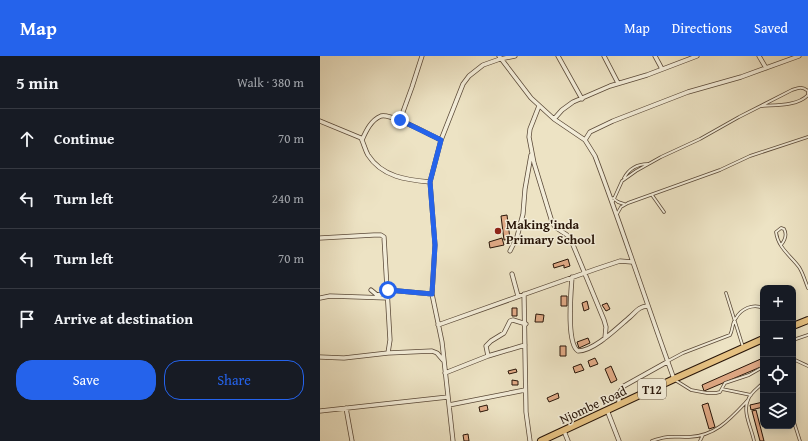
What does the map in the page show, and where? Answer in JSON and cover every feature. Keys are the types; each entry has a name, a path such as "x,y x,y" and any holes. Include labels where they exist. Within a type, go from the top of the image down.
{"highway":[{"path":"796,325 808,320"},
{"name":"Njombe Road","path":"542,441 760,340"}],"street":[{"path":"400,120 422,56"},
{"path":"453,441 442,342 432,294 435,245 430,182 441,140 463,84 476,70 492,61 500,57 515,56"},
{"path":"558,56 582,99"},
{"path":"604,56 618,83"},
{"path":"655,56 662,69"},
{"path":"554,118 573,102 618,83 647,75 697,56"},
{"path":"759,56 766,68"},
{"path":"585,140 590,132 688,92 741,77 799,56"},
{"path":"500,57 531,98 554,118 585,140 595,156 613,200 632,262 674,379"},
{"path":"539,106 530,129 529,137 531,153 552,222 555,227 570,237 605,324 605,338"},
{"path":"362,140 369,126 380,117 384,116 400,120 441,140"},
{"path":"320,121 362,140 370,157 380,168 393,176 403,179 430,182"},
{"path":"510,251 517,236 523,214 525,189 531,153"},
{"path":"320,238 383,236 385,240 388,292 390,340 388,353"},
{"path":"438,325 620,261 632,262"},
{"path":"512,274 518,296"},
{"path":"572,277 570,321 571,336 574,347 578,351 584,351 593,347 630,317 637,309 642,306 647,306"},
{"path":"371,290 377,295 388,292 432,294"},
{"path":"524,294 526,324 525,390 530,441"},
{"path":"320,298 330,296 388,298"},
{"path":"488,356 486,346 504,333 510,321 513,320 526,324"},
{"path":"445,373 488,356 525,345"},
{"path":"320,357 344,358 388,353 432,351 437,353 443,360"},
{"path":"619,405 619,393 624,386 667,362"},
{"path":"449,405 525,390"},
{"path":"320,411 448,397"},
{"path":"346,408 352,441"},
{"path":"607,410 619,441"},
{"path":"564,431 568,441"}],"lane":[{"path":"624,204 613,200 622,181 636,171 700,139 739,117 792,90 800,87 808,91 805,98 799,101 761,106"},
{"path":"617,214 624,204 720,170 750,156 808,137"},
{"path":"652,195 664,212"},
{"path":"781,245 785,236 784,229 781,228 776,232 781,245 800,268 808,288"},
{"path":"726,293 744,348"},
{"path":"667,362 683,353 730,335 735,319 744,309 751,306 760,306"},
{"path":"796,339 808,335"},
{"path":"796,360 808,366"},
{"path":"674,379 691,390 699,393 716,393 722,389 724,384 749,375 760,369"},
{"path":"652,441 666,436 691,437 714,431 731,418 760,386"},
{"path":"722,389 751,395"},
{"path":"748,400 748,417 754,441"},
{"path":"796,429 800,441"},
{"path":"700,441 703,435"}],"building":[{"path":"507,215 510,239 504,240 501,216"},
{"path":"502,238 504,245 490,248 489,242"},
{"path":"568,259 570,266 564,268 564,265 554,268 553,264"},
{"path":"561,296 567,296 567,306 561,306"},
{"path":"587,301 589,309 584,311 582,303"},
{"path":"607,303 610,309 606,311 602,305"},
{"path":"512,308 517,308 517,316 512,316"},
{"path":"536,314 544,315 543,322 535,322"},
{"path":"588,338 590,343 579,348 577,342"},
{"path":"560,346 566,346 566,356 560,356"},
{"path":"595,358 598,364 590,367 588,361"},
{"path":"760,359 760,367 704,391 702,385"},
{"path":"581,364 584,370 575,373 573,367"},
{"path":"611,366 617,380 611,383 605,369"},
{"path":"516,369 517,372 509,374 508,371"},
{"path":"512,380 518,381 518,385 512,385"},
{"path":"558,393 559,398 549,402 547,398"},
{"path":"708,403 715,427 709,429 702,405"},
{"path":"760,403 760,408 751,410 750,405"},
{"path":"487,405 488,410 480,412 479,407"},
{"path":"756,410 764,441 760,441 752,411"},
{"path":"468,434 469,441 464,441 463,435"}],"place":[{"name":"Making'inda Primary School","path":"498,231"}],"route":[{"path":"388,290 432,294 435,258 430,182 433,165 441,140 400,120"}]}
